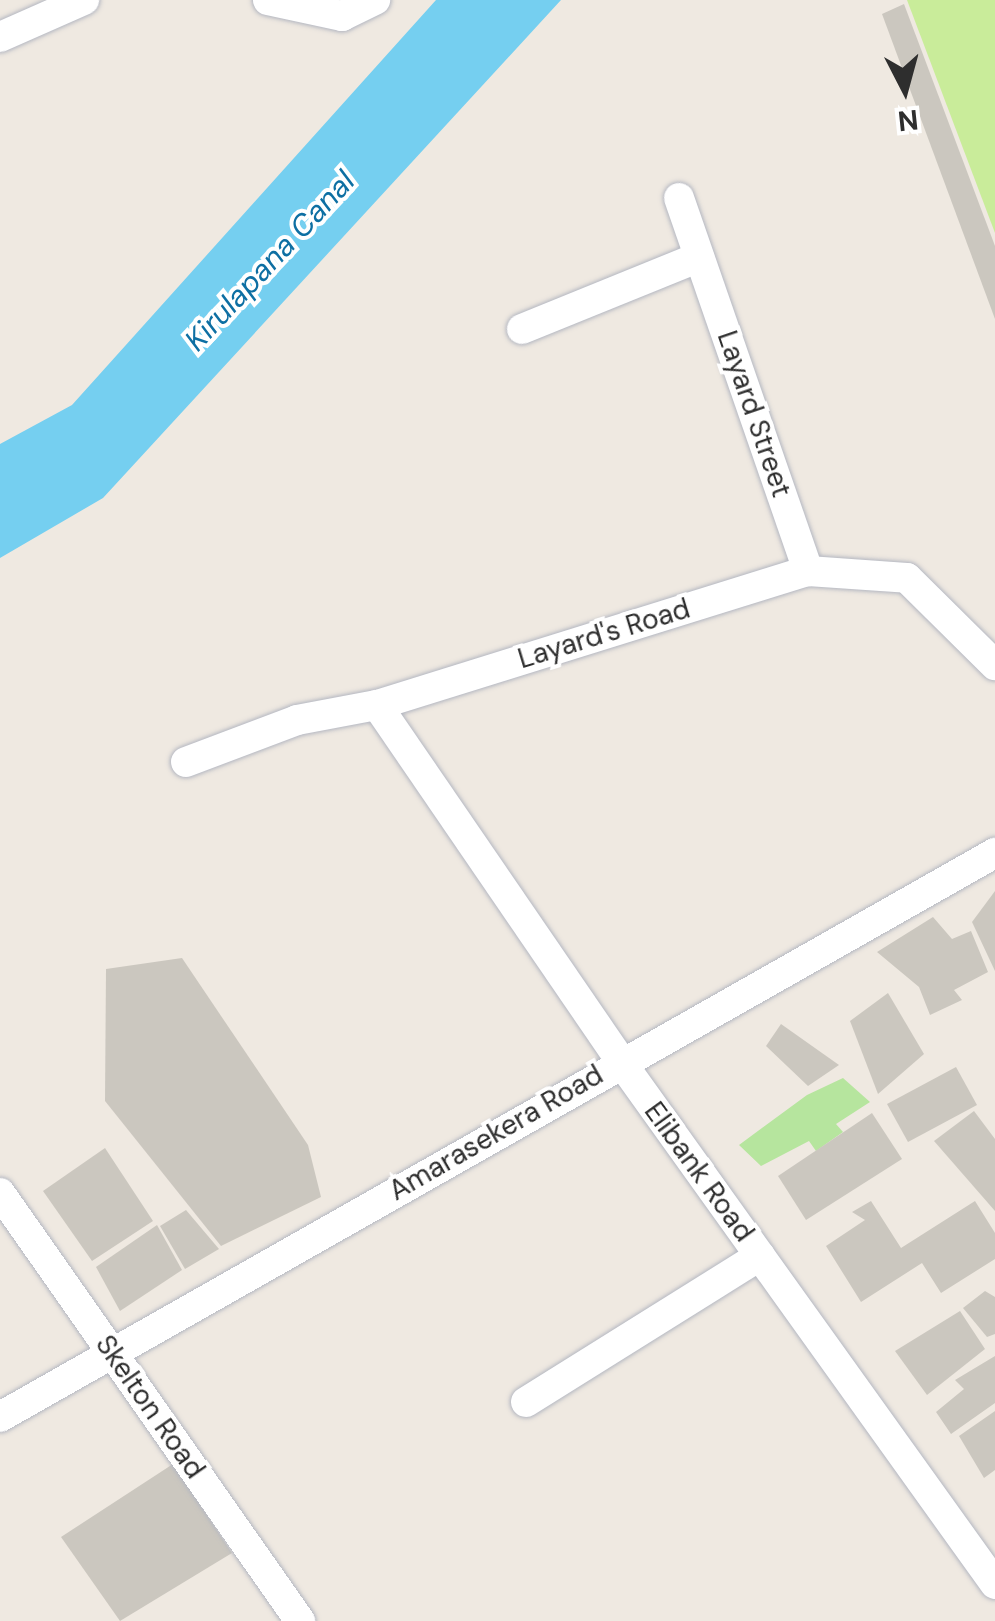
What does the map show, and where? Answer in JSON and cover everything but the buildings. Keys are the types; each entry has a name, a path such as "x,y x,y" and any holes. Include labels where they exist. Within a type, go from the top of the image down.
{"street":[{"path":"0,37 84,0"},
{"path":"268,0 342,16 376,0"},
{"name":"Layard Street","path":"679,198 808,571"},
{"path":"522,329 700,257"},
{"name":"Layard's Road","path":"186,762 297,720 376,705 808,571 907,578 995,664"},
{"name":"Elibank Road","path":"376,705 621,1062 995,1584"},
{"name":"Amarasekera Road","path":"0,1417 995,853"},
{"name":"Skelton Road","path":"0,1193 300,1621"},
{"path":"526,1402 760,1256"}],"green space":[{"path":"907,0 995,0 995,233"},
{"path":"843,1078 870,1102 836,1124 843,1132 816,1151 809,1141 761,1166 739,1145 807,1095"}],"water":[{"name":"Kirulapana Canal","path":"436,0 561,0 103,498 0,558 0,444 72,405"}]}
